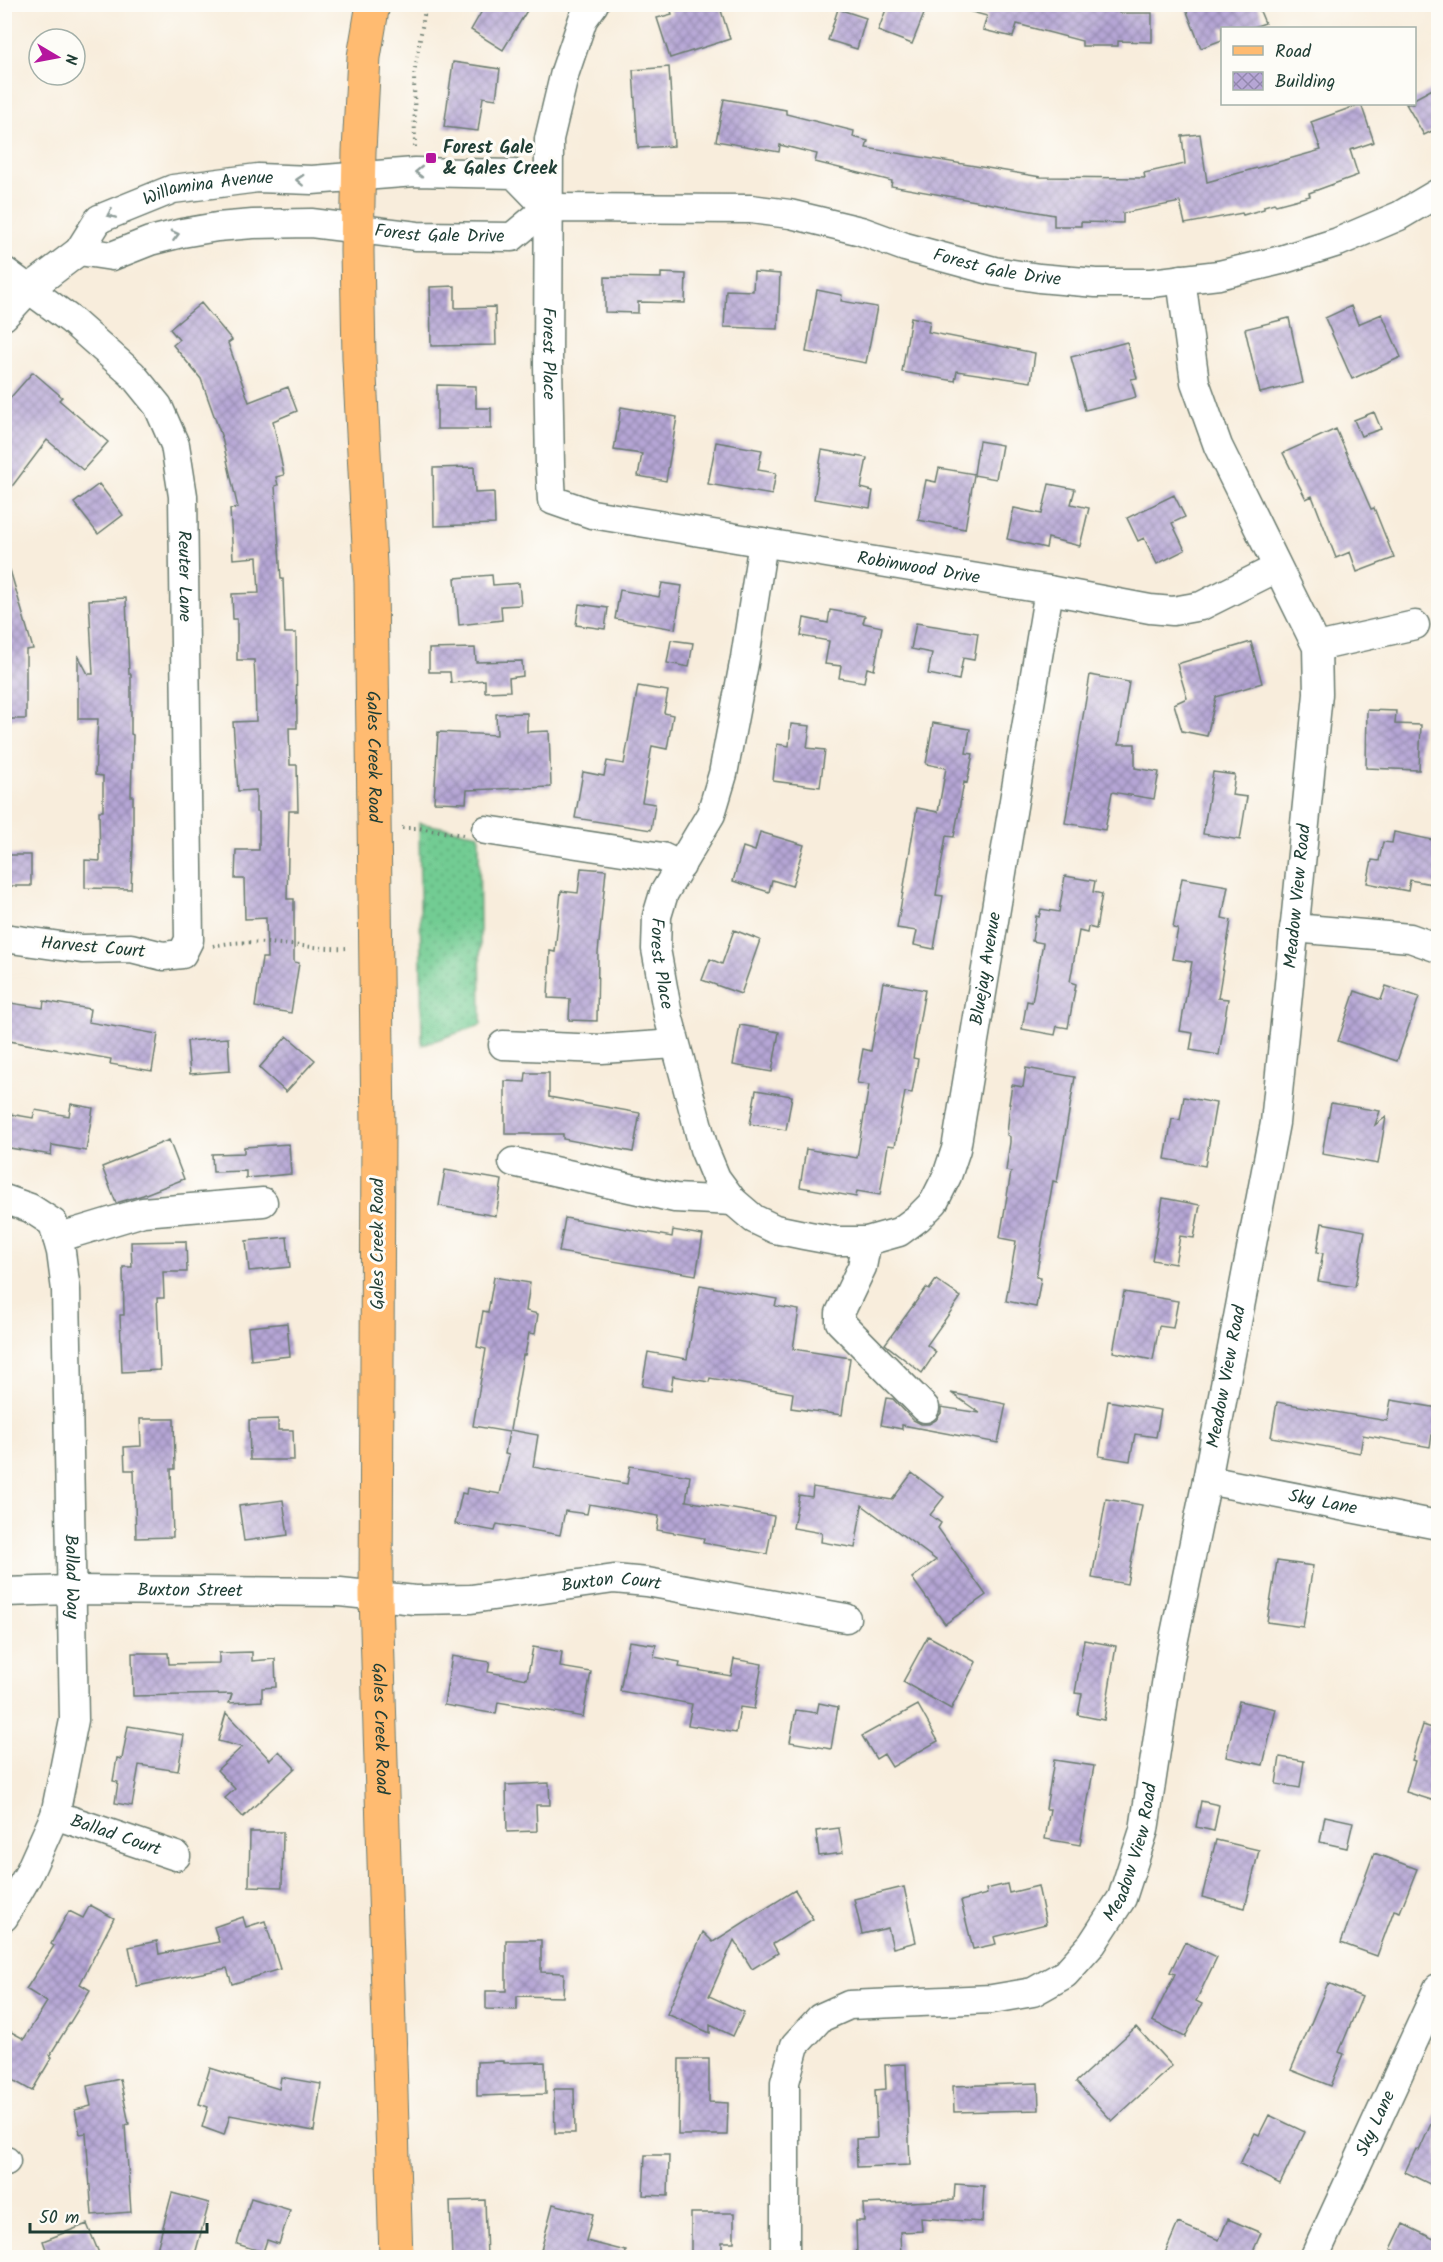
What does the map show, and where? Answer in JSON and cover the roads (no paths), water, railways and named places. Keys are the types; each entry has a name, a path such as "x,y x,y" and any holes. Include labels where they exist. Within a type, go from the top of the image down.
{"main road":[{"name":"Gales Creek Road","path":"373,4 364,57 359,177 359,358 371,583 378,1128 376,1596 396,2258"}],"street":[{"name":"Forest Place","path":"552,500 547,208 549,139 583,19 594,4"},
{"path":"359,177 416,172 514,174 547,208"},
{"name":"Willamina Avenue","path":"4,316 29,289 79,251 99,219 173,189 249,178 312,180 359,177"},
{"name":"Forest Gale Drive","path":"358,230 417,236 512,237 547,208 751,209 790,214 861,231 949,260 1017,275 1096,283 1151,283 1230,273 1281,260 1338,242 1400,216 1438,193"},
{"name":"Willamina Avenue","path":"79,251 112,256 150,241 217,227 311,223 358,230"},
{"name":"Reuter Lane","path":"4,271 70,320 132,374 158,406 175,445 183,496 189,940 182,954"},
{"name":"Meadow View Road","path":"785,2258 785,2082 795,2045 820,2018 849,2006 992,1999 1033,1992 1065,1974 1092,1944 1122,1898 1144,1830 1170,1658 1207,1480 1275,1123 1318,694 1317,647 1218,446 1195,382 1181,279"},
{"name":"Robinwood Drive","path":"552,500 591,513 1150,609 1173,610 1201,606 1277,568"},
{"name":"Forest Place","path":"763,542 745,657 723,774 711,814 664,893 657,916 656,949 675,1044 705,1149 716,1178 733,1201 754,1219 776,1229 804,1235"},
{"name":"Bluejay Avenue","path":"804,1235 836,1240 867,1241 899,1232 934,1202 947,1176 956,1149 1048,590"},
{"path":"1317,647 1415,625"},
{"path":"486,830 662,857 681,866"},
{"path":"1294,928 1410,938 1438,948"},
{"name":"Harvest Court","path":"4,938 82,949 131,948 164,956 182,954"},
{"path":"502,1045 602,1049 675,1044"},
{"path":"513,1162 675,1198 733,1201"},
{"path":"4,1199 30,1208 55,1231 143,1212 263,1202"},
{"name":"Ballad Way","path":"4,1917 28,1875 55,1815 74,1720 66,1290 55,1231"},
{"path":"867,1241 862,1268 840,1313 840,1322 925,1408"},
{"name":"Sky Lane","path":"1207,1480 1438,1525"},
{"name":"Buxton Court","path":"376,1596 415,1600 471,1599 614,1579 647,1582 846,1618"},
{"name":"Buxton Street","path":"4,1592 72,1590 340,1592 376,1596"},
{"name":"Ballad Court","path":"55,1815 176,1856"},
{"name":"Sky Lane","path":"1314,2258 1438,1988"}],"place":[{"name":"Forest Gale & Gales Creek","path":"431,158"}]}
